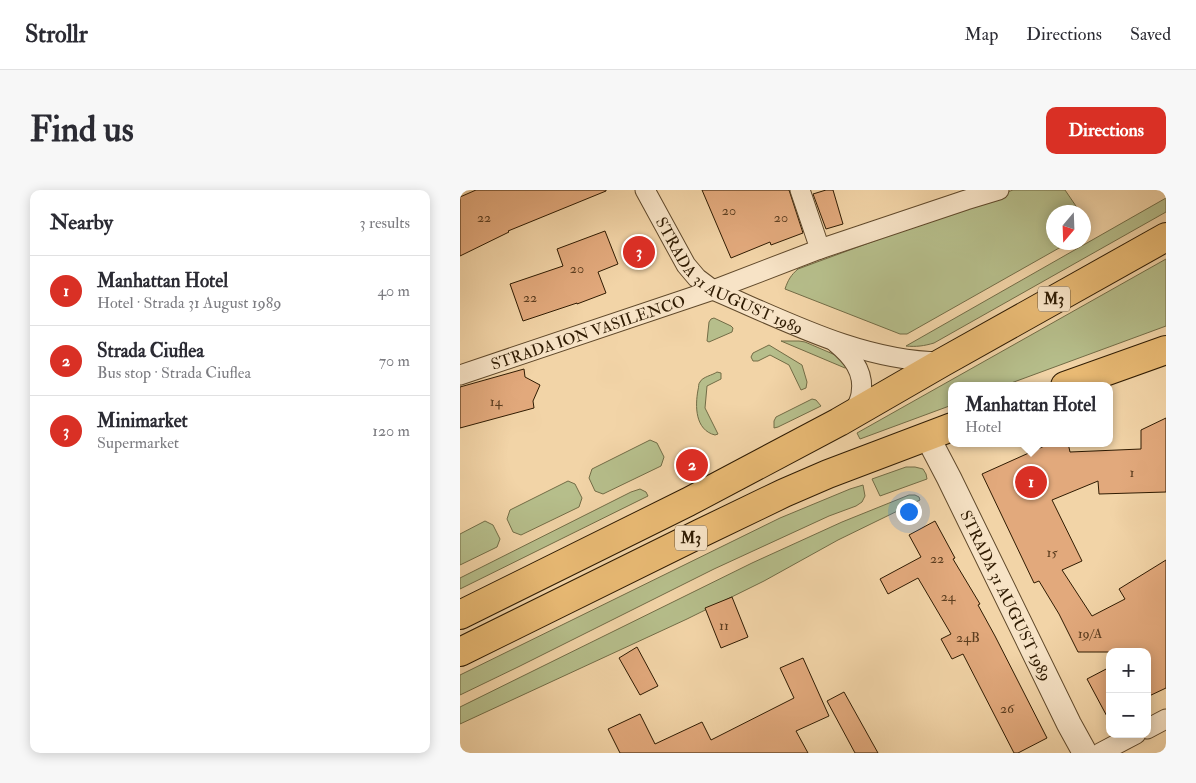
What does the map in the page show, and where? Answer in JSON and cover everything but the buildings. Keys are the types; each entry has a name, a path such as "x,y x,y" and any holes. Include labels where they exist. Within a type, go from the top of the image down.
{"highway":[{"name":"M3","path":"460,615 688,502 854,413 1166,237"},
{"path":"1077,382 1166,350"},
{"name":"M3","path":"460,652 784,493 948,428"}],"street":[{"name":"STRADA 31 AUGUST 1989","path":"645,190 686,265 697,278 713,290 833,341 895,358 922,362 943,362"},
{"path":"800,190 820,249"},
{"name":"STRADA ION VASILENCO","path":"460,375 713,290 964,195 998,190"},
{"name":"STRADA 31 AUGUST 1989","path":"833,341 846,351 860,371 861,395 854,413"},
{"name":"STRADA 31 AUGUST 1989","path":"927,436 1085,753"},
{"path":"1151,727 1166,719"},
{"path":"1100,753 1128,738"}],"green space":[{"path":"1013,190 1065,190 1075,205 1046,205 1046,250 1056,250 907,334 900,334 785,289 793,273 798,269"},
{"path":"1166,198 1166,212 934,343 906,346 1075,250 1091,250 1091,241"},
{"path":"1166,259 1166,326 1014,382 948,382 948,406 860,439 857,433"},
{"path":"714,318 733,328 732,332 709,342 707,341 709,322"},
{"path":"781,341 805,342 840,357 847,367 845,368"},
{"path":"769,345 802,365 807,382 806,388 801,390 789,365 770,355 758,361 753,361 751,357 753,353"},
{"path":"717,372 721,373 721,379 707,386 705,408 718,434 715,435 703,428 700,423 697,410 697,396 699,383"},
{"path":"812,399 816,400 821,406 774,428 776,417"},
{"path":"650,440 657,443 664,457 661,466 603,494 595,491 589,478 592,469"},
{"path":"906,467 923,469 927,479 880,496 872,479"},
{"path":"568,481 575,484 582,498 579,507 521,535 513,532 507,519 510,510"},
{"path":"863,485 865,496 862,502 856,506 829,516 714,569 460,695 460,675 780,518"},
{"path":"640,489 646,492 648,496 460,589 460,578"},
{"path":"909,495 915,495 920,500 838,540 764,581 687,619 460,724 460,707 752,563 842,522"},
{"path":"485,521 493,525 500,539 497,547 460,565 460,534"}],"place":[{"name":"Minimarket","path":"639,252"},
{"name":"Strada Ciuflea","path":"692,465"},
{"name":"Manhattan Hotel","path":"1031,482"}]}
